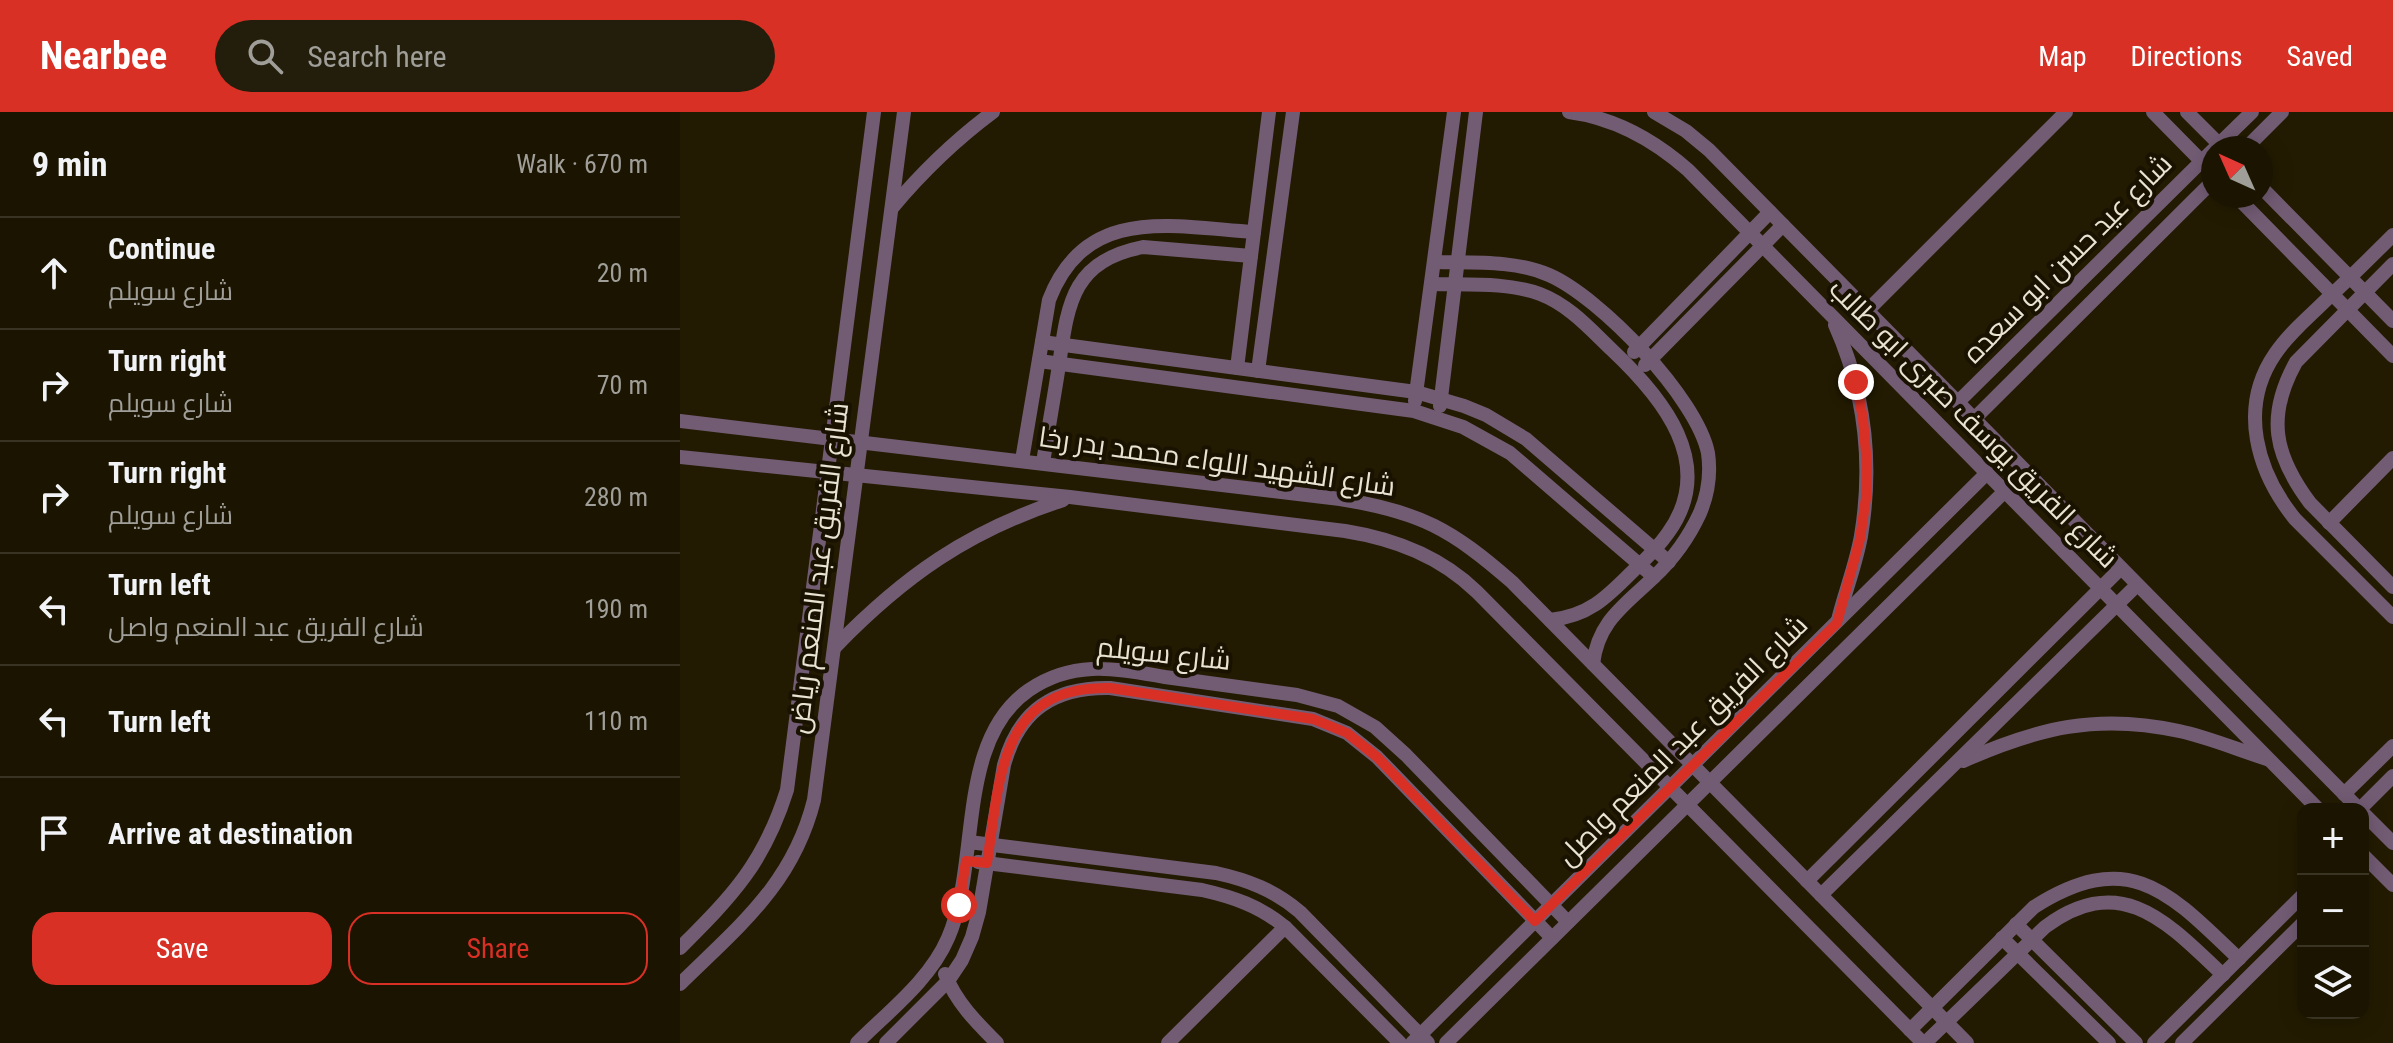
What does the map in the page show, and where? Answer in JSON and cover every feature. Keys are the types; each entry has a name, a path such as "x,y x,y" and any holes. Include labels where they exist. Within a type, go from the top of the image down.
{"street":[{"name":"شارع الفريق عبد المنعم رياض","path":"680,948 749,873 765,847 787,790 874,112"},
{"name":"شارع الفريق عبد المنعم رياض","path":"680,984 766,897 790,865 814,800 904,112"},
{"path":"892,208 922,172 956,139 993,112"},
{"path":"1237,368 1269,112"},
{"path":"1258,371 1293,112"},
{"path":"1414,411 1454,112"},
{"path":"1438,418 1476,112"},
{"name":"شارع الفريق يوسف صبرى ابو طالب","path":"1569,112 1624,127 1669,153 1688,170 2312,803"},
{"name":"شارع الفريق يوسف صبرى ابو طالب","path":"1654,112 1686,131 1709,150 2354,803"},
{"path":"1867,311 2066,112"},
{"path":"2153,112 2201,160"},
{"path":"2187,112 2207,136"},
{"name":"شارع عيد حسن ابو سعده","path":"2229,136 2252,112"},
{"path":"2258,136 2282,112"},
{"name":"شارع عيد حسن ابو سعده","path":"1958,402 2201,162"},
{"name":"شارع عيد حسن ابو سعده","path":"1974,419 2201,193"},
{"path":"2273,199 2393,321"},
{"path":"2248,208 2393,356"},
{"path":"1625,362 1770,212"},
{"path":"1022,460 1049,300 1067,266 1095,242 1121,230 1148,225 1254,232"},
{"path":"1636,374 1783,225"},
{"path":"2389,606 2364,587 2283,504 2267,477 2257,447 2254,415 2260,383 2274,355 2295,330 2393,235"},
{"path":"1043,463 1067,311 1083,280 1109,257 1143,247 1251,256"},
{"path":"1435,262 1526,268 1569,285 1650,360 1691,411 1707,452 1710,473 1699,515 1686,540 1669,562 1605,625 1596,644 1593,664"},
{"path":"2393,264 2296,362 2282,392 2277,425 2287,468 2310,503 2393,587"},
{"path":"1521,289 1526,268"},
{"path":"1432,284 1521,289 1558,302 1636,374 1671,419 1687,455 1689,474 1686,495 1668,533 1640,565 1595,606 1573,616 1550,620"},
{"path":"1574,314 1587,299"},
{"path":"1830,313 1856,382 1867,465 1860,539 1837,623"},
{"path":"1042,342 1442,398 1486,415 1526,439 1669,562"},
{"path":"1039,361 1414,411 1438,418 1475,433 1510,453 1654,577"},
{"name":"شارع الشهيد اللواء محمد بدر رخا","path":"680,421 1340,499 1405,512 1431,523 1477,552 1512,582 1967,1043"},
{"name":"شارع الشهيد اللواء محمد بدر رخا","path":"680,457 1070,497 1373,536 1400,543 1426,555 1450,569 1477,592 1924,1043"},
{"path":"2329,523 2393,458"},
{"name":"شارع الفريق عبد المنعم واصل","path":"1420,1040 1535,921 1987,473"},
{"name":"شارع الفريق عبد المنعم واصل","path":"1446,1043 2005,491"},
{"path":"834,647 893,591 959,544 1032,510 1070,497"},
{"path":"1807,881 2121,568"},
{"path":"2364,587 2379,573"},
{"path":"1821,895 2137,585"},
{"name":"شارع سويلم","path":"857,1043 925,975 948,939 959,905 984,756 991,735 1018,698 1054,677 1072,671 1110,669 1297,695 1318,699 1357,715 1406,755 1568,922"},
{"name":"شارع سويلم","path":"886,1043 948,981 972,937 1004,765 1018,730 1045,703 1065,693 1087,688 1110,688 1313,719 1347,733 1377,757 1552,938"},
{"path":"1952,766 2003,743 2038,732 2074,725 2113,723 2183,732 2269,759"},
{"path":"2344,794 2393,746"},
{"path":"2368,803 2393,776"},
{"name":"شارع الفريق يوسف صبرى ابو طالب","path":"2369,818 2393,843"},
{"path":"969,842 1216,873 1261,886 1300,912 1420,1040"},
{"path":"966,861 1202,890 1254,906 1285,927 1400,1043"},
{"path":"2369,863 2393,885"},
{"path":"1910,1030 2034,907 2073,886 2110,880 2136,881 2155,888 2172,897 2239,959"},
{"path":"2154,1043 2297,901"},
{"path":"1924,1043 2062,914 2099,904 2138,908 2165,922 2223,975"},
{"path":"2016,924 2136,1043"},
{"path":"1168,1043 1285,927"},
{"path":"2182,1043 2297,929"},
{"path":"2002,938 2109,1043"},
{"path":"939,956 948,981 967,1013 997,1043"}],"route":[{"path":"959,905 966,861 987,863 1004,765 1018,730 1045,703 1065,693 1087,688 1110,688 1313,719 1347,733 1377,757 1535,921 1837,623 1860,539 1866,498 1867,465 1856,382"}]}
